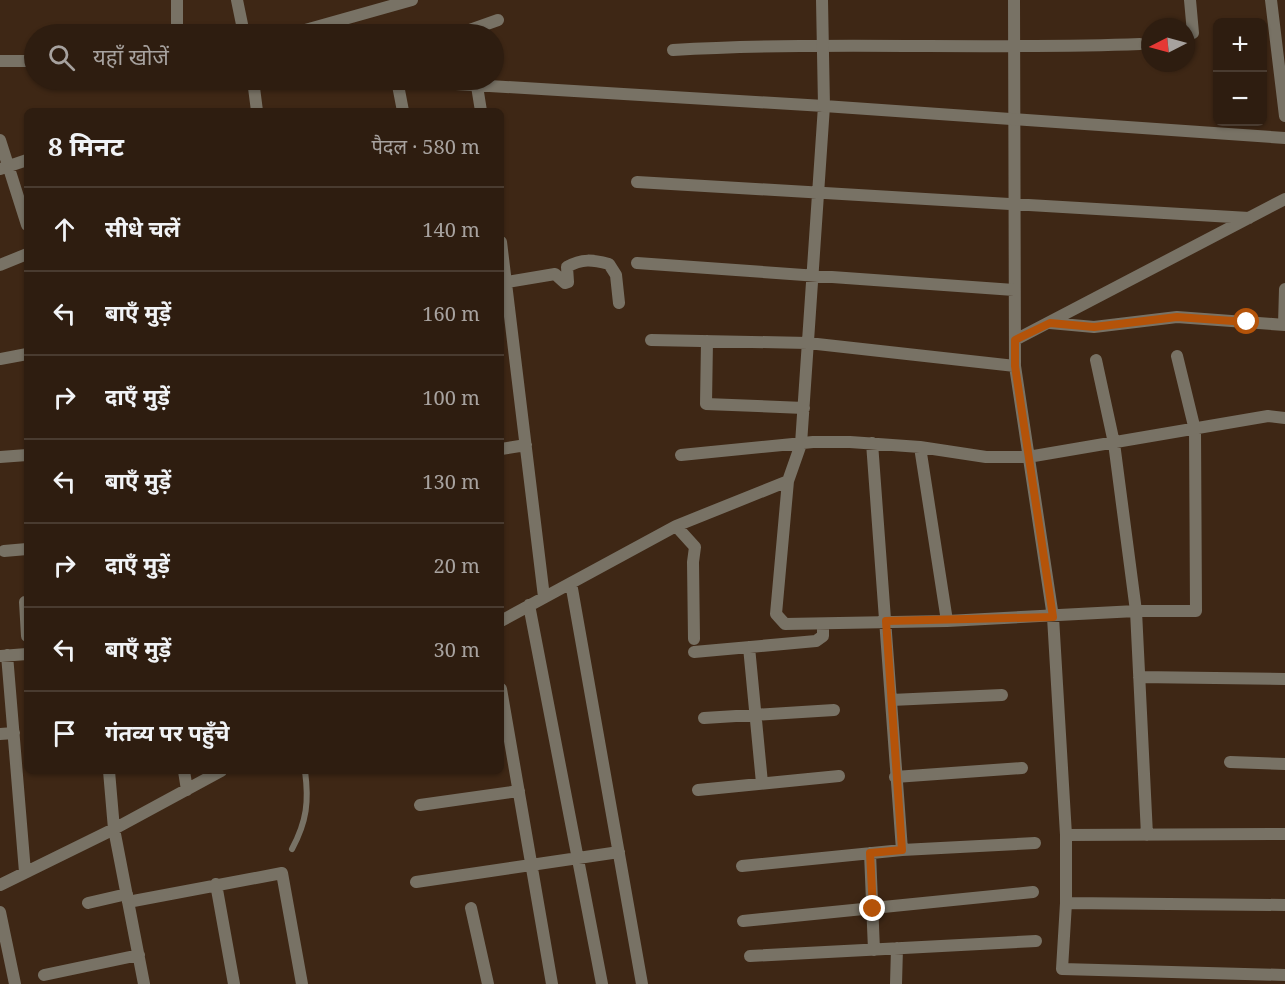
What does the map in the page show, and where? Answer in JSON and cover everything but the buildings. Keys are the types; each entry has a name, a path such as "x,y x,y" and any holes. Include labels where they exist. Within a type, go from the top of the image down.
{"street":[{"path":"177,0 177,24"},
{"path":"237,0 242,24"},
{"path":"327,24 412,0"},
{"path":"822,0 824,106 804,408 801,444 788,481 776,614 785,624 947,621 1136,611 1196,611 1195,430 1177,356"},
{"path":"1014,0 1012,118 1015,366 1053,617 1066,835 1066,903 1062,969 1285,975"},
{"path":"1190,0 1192,18"},
{"path":"1271,0 1285,116"},
{"path":"487,24 498,20"},
{"path":"673,50 823,44 1013,46 1140,44"},
{"path":"0,61 24,61"},
{"path":"504,84 1285,138"},
{"path":"254,90 257,108"},
{"path":"399,90 402,108"},
{"path":"477,90 480,108"},
{"path":"0,140 4,168 24,218"},
{"path":"4,168 24,161"},
{"path":"637,182 1249,218"},
{"path":"1015,340 1285,199"},
{"path":"0,265 24,255"},
{"path":"507,282 555,274 565,283 568,282 567,267 577,262 592,260 609,264 616,275 619,303"},
{"path":"504,262 544,597"},
{"path":"637,263 1014,290"},
{"path":"1050,323 1094,327 1177,317 1285,325 1285,289"},
{"path":"651,340 808,344 1015,366"},
{"path":"707,341 706,404 804,408"},
{"path":"0,359 24,355"},
{"path":"1096,360 1114,443 1136,611 1147,835"},
{"path":"681,455 801,444 872,443 920,447 986,457 1028,457 1268,416 1285,418"},
{"path":"872,443 902,850"},
{"path":"504,448 526,445"},
{"path":"920,447 947,621"},
{"path":"0,457 24,455"},
{"path":"504,619 676,526 788,481"},
{"path":"676,526 695,547 693,562 694,639"},
{"path":"4,551 24,549"},
{"path":"572,583 642,984"},
{"path":"529,605 602,984"},
{"path":"694,652 816,641 823,636 823,624"},
{"path":"749,647 762,783"},
{"path":"24,654 4,656 14,733 25,872"},
{"path":"1139,677 1285,679"},
{"path":"891,700 1002,695"},
{"path":"704,718 834,710"},
{"path":"504,715 552,984"},
{"path":"0,734 14,733"},
{"path":"1230,762 1285,764"},
{"path":"895,777 1022,768"},
{"path":"109,774 114,829 144,984"},
{"path":"184,774 187,790"},
{"path":"0,885 114,829 216,774"},
{"path":"698,790 839,776"},
{"path":"420,805 519,791"},
{"path":"1066,835 1285,834"},
{"path":"742,866 902,850 1035,843"},
{"path":"416,882 619,852"},
{"path":"870,853 874,950"},
{"path":"88,903 282,873 302,984"},
{"path":"216,884 234,984"},
{"path":"743,921 1034,892"},
{"path":"1066,903 1285,905"},
{"path":"471,908 488,984"},
{"path":"0,912 15,984"},
{"path":"750,956 1036,941"},
{"path":"896,984 897,948"},
{"path":"44,975 139,955"},
{"path":"1109,970 1109,984"}],"lane":[{"path":"292,849 306,819 309,801 305,774"}],"route":[{"path":"873,909 870,853 902,850 895,777 886,621 1053,617 1015,366 1015,340 1050,323 1094,327 1177,317 1247,322"}]}
